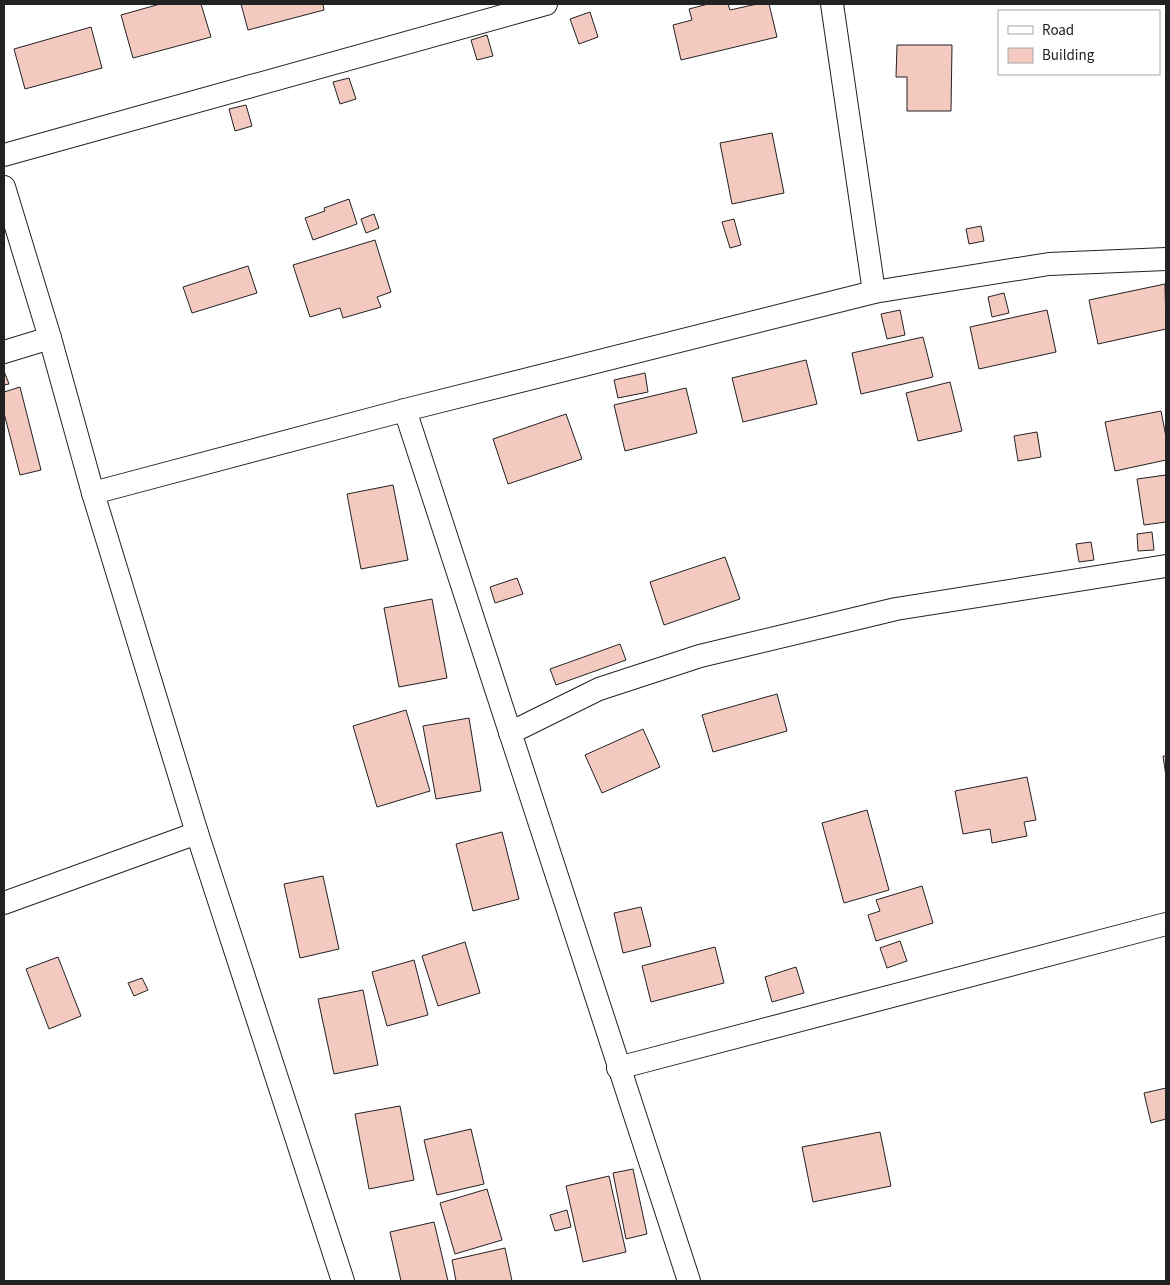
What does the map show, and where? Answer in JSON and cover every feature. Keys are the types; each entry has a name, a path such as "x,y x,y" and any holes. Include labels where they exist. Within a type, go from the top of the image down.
{"street":[{"path":"4,155 546,4"},
{"path":"832,4 874,292"},
{"path":"4,187 50,338 92,493 197,833 343,1281"},
{"path":"92,493 405,410 874,292 1049,264 1166,259"},
{"path":"4,352 50,338"},
{"path":"405,410 689,1281"},
{"path":"510,733 599,689 700,656 896,609 1166,566"},
{"path":"4,903 197,833"},
{"path":"618,1068 1166,924"}],"building":[{"path":"160,4 201,4 211,37 133,58 121,15"},
{"path":"241,4 323,4 324,10 248,30"},
{"path":"708,4 728,4 730,10 757,4 769,4 777,37 681,60 673,25 692,20 689,9"},
{"path":"590,12 598,37 579,44 570,19"},
{"path":"91,27 102,68 25,89 14,49"},
{"path":"487,35 493,56 477,60 471,40"},
{"path":"897,45 952,45 951,111 907,111 907,77 896,77"},
{"path":"349,78 356,99 340,104 333,82"},
{"path":"246,105 252,126 235,131 229,109"},
{"path":"772,133 784,193 732,204 720,143"},
{"path":"349,199 357,224 313,240 305,218 325,211 324,208"},
{"path":"374,214 379,228 366,233 361,219"},
{"path":"734,219 741,245 730,248 722,222"},
{"path":"981,226 984,241 969,244 966,229"},
{"path":"375,240 391,292 377,297 381,307 343,318 340,308 310,317 293,265"},
{"path":"248,266 257,293 192,313 183,287"},
{"path":"1165,284 1166,329 1098,344 1089,300"},
{"path":"1004,293 1009,313 992,317 988,297"},
{"path":"900,310 905,335 887,339 881,314"},
{"path":"1047,310 1056,352 979,369 970,327"},
{"path":"923,337 933,377 861,394 852,353"},
{"path":"806,360 817,404 743,422 732,378"},
{"path":"4,371 9,384 4,385"},
{"path":"645,373 648,392 618,398 614,380"},
{"path":"950,382 962,431 918,441 906,393"},
{"path":"20,387 41,470 20,475 4,413 4,392"},
{"path":"686,388 697,433 625,451 614,405"},
{"path":"1161,411 1166,437 1166,460 1115,471 1105,422"},
{"path":"566,414 582,459 508,484 493,439"},
{"path":"1037,432 1041,457 1018,461 1014,436"},
{"path":"1166,475 1166,522 1144,525 1137,479"},
{"path":"393,485 408,560 361,569 347,494"},
{"path":"1152,532 1154,550 1138,551 1137,534"},
{"path":"1091,542 1094,560 1079,562 1076,544"},
{"path":"725,557 740,599 664,625 650,582"},
{"path":"517,578 523,594 495,603 490,587"},
{"path":"432,599 447,678 399,687 384,608"},
{"path":"620,644 626,660 556,685 550,669"},
{"path":"777,694 787,731 713,752 702,715"},
{"path":"406,710 430,791 377,807 353,726"},
{"path":"469,718 481,791 436,799 423,726"},
{"path":"643,729 660,767 602,793 585,755"},
{"path":"1163,756 1166,756 1166,776"},
{"path":"1027,777 1036,820 1024,822 1027,836 992,843 990,829 963,834 955,791"},
{"path":"867,810 889,890 844,903 822,823"},
{"path":"502,832 519,899 473,911 456,844"},
{"path":"323,876 339,949 300,958 284,884"},
{"path":"922,886 933,923 876,941 868,915 880,911 876,900"},
{"path":"641,907 651,946 623,953 614,913"},
{"path":"900,941 907,961 887,968 880,948"},
{"path":"465,942 480,993 438,1006 422,956"},
{"path":"715,947 724,983 651,1002 642,966"},
{"path":"58,957 81,1016 49,1029 26,969"},
{"path":"414,960 428,1015 387,1026 372,972"},
{"path":"796,967 804,993 772,1002 765,977"},
{"path":"142,978 148,990 134,996 128,983"},
{"path":"363,990 378,1065 334,1074 318,999"},
{"path":"1166,1088 1166,1119 1151,1123 1144,1093"},
{"path":"400,1106 414,1180 369,1189 355,1114"},
{"path":"471,1129 484,1184 437,1195 424,1140"},
{"path":"880,1132 891,1186 813,1202 802,1147"},
{"path":"633,1169 647,1234 626,1239 613,1173"},
{"path":"609,1176 626,1252 583,1262 566,1186"},
{"path":"487,1189 502,1240 455,1254 440,1203"},
{"path":"567,1210 571,1227 555,1231 550,1215"},
{"path":"434,1222 448,1281 401,1281 390,1232"},
{"path":"505,1248 512,1281 456,1281 452,1260"}]}
